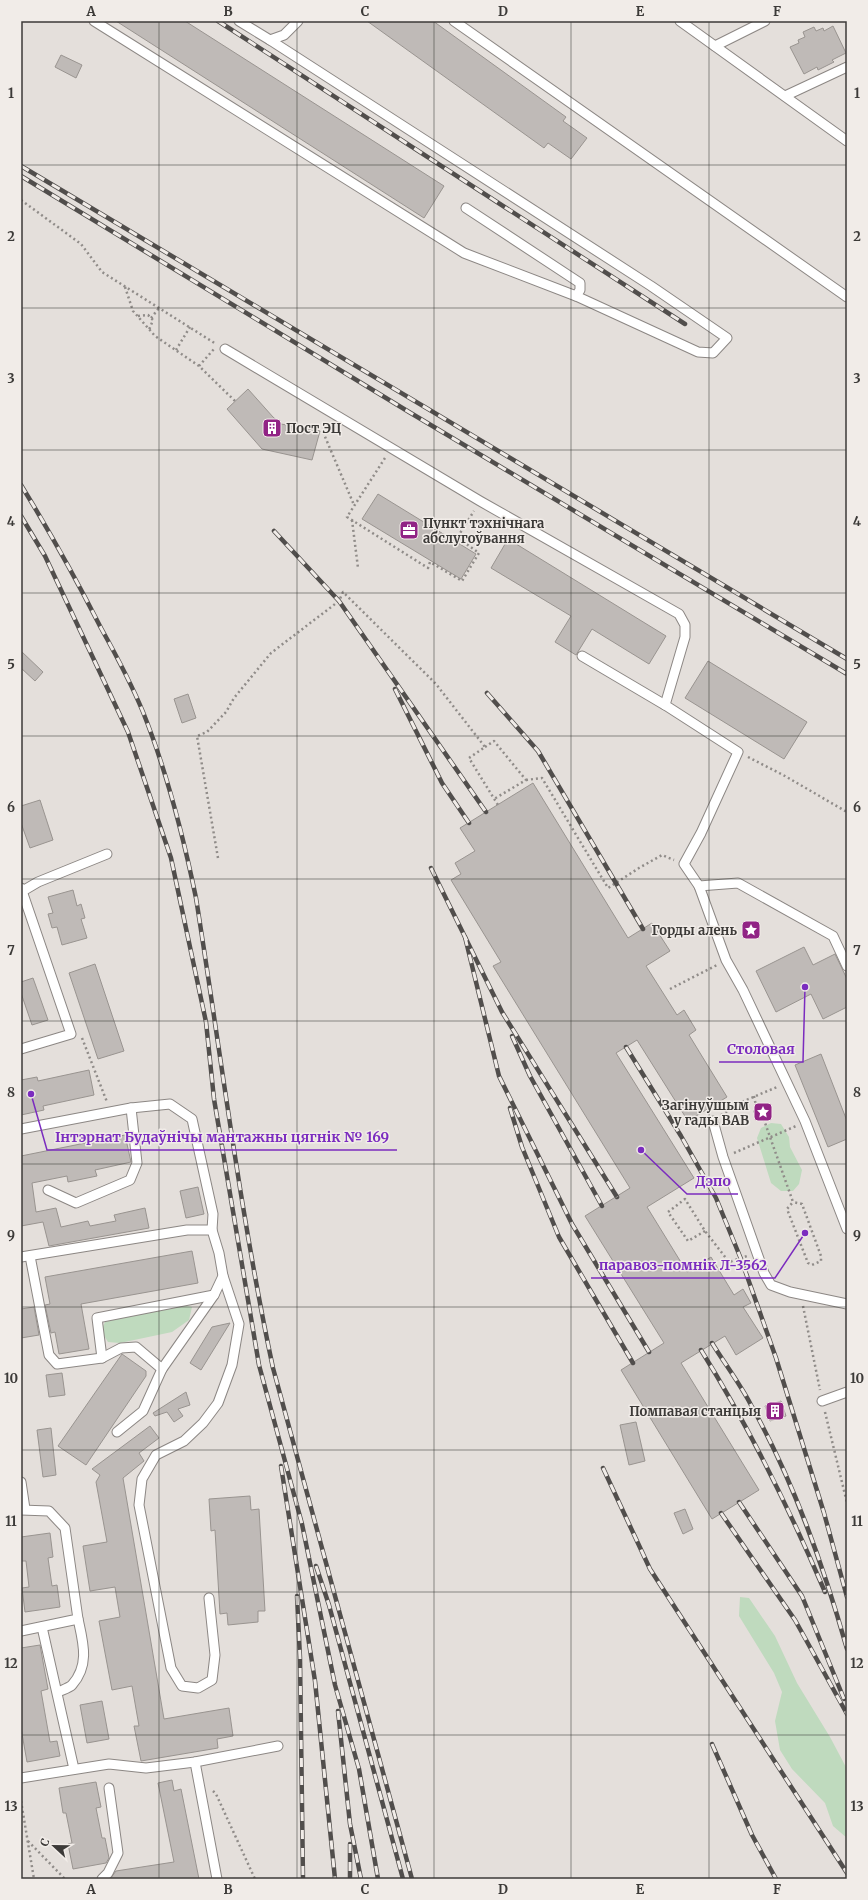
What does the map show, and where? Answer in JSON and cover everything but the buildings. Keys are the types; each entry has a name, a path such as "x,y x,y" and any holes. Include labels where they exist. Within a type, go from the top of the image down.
{"lane":[{"path":"94,21 464,253 576,296 698,352 713,353 728,338 644,282 239,21"},
{"path":"270,40 284,35 298,21"},
{"path":"454,21 847,297"},
{"path":"680,21 847,141"},
{"path":"715,46 765,21"},
{"path":"785,96 847,67"},
{"path":"466,208 580,283 580,290 576,296"},
{"path":"222,347 480,501 679,614 685,625 685,637 664,705"},
{"path":"582,656 664,705 738,752 701,833 684,864 699,886 726,960 805,1121 847,1229"},
{"path":"21,1049 71,1034 21,890 107,854"},
{"path":"699,886 738,883 833,936 847,966"},
{"path":"21,1129 131,1108 170,1104 192,1119 213,1214 212,1230 219,1253 223,1276 239,1324 232,1365 218,1402 203,1423 184,1441 156,1455 142,1479 139,1506 171,1668 182,1686 198,1688 212,1680 215,1655 209,1598"},
{"path":"48,1190 76,1203 130,1180 137,1163 131,1108"},
{"path":"712,1121 756,1252 764,1273 771,1285 790,1292 847,1305"},
{"path":"162,1369 136,1347 121,1348 102,1358 57,1364 49,1355 26,1256 187,1230 212,1230"},
{"path":"117,1432 143,1411 162,1369 214,1295 223,1276"},
{"path":"102,1358 97,1318 214,1295"},
{"path":"822,1401 847,1392"},
{"path":"21,1482 23,1510 49,1511 65,1528 78,1619 83,1639 85,1662 72,1686 58,1692"},
{"path":"21,1631 78,1619"},
{"path":"42,1627 58,1692 74,1769"},
{"path":"21,1778 109,1764 146,1768 195,1762 278,1746"},
{"path":"195,1762 217,1879"},
{"path":"102,1879 108,1873 118,1853 109,1788"}],"path":[{"path":"21,200 81,244 102,272 222,347 199,366"},
{"path":"125,287 133,311 149,330 155,336 199,366 235,401"},
{"path":"149,330 153,320 151,318 159,308"},
{"path":"137,316 148,315 151,318"},
{"path":"176,350 190,327"},
{"path":"331,412 324,432 354,505"},
{"path":"392,448 347,517 428,568 430,562 462,581 478,553 458,538"},
{"path":"455,541 480,501"},
{"path":"352,520 358,568"},
{"path":"218,858 197,736 208,732 226,712 234,698 271,652 339,601 343,592 436,684 485,747"},
{"path":"498,805 469,758 494,740 526,780"},
{"path":"738,752 785,776 847,812"},
{"path":"494,799 526,780 542,778 608,888 662,855 684,864"},
{"path":"670,989 726,960"},
{"path":"71,1034 80,1033 111,1112"},
{"path":"712,1121 754,1096 787,1082"},
{"path":"754,1096 756,1106 754,1113 757,1119 764,1120"},
{"path":"756,1106 763,1104 768,1107 769,1112 764,1120"},
{"path":"764,1120 793,1202"},
{"path":"723,1157 805,1121"},
{"path":"704,1231 688,1241 668,1212 685,1199 704,1231 729,1262 756,1252"},
{"path":"793,1202 802,1204 821,1256 821,1261 812,1265 808,1263 787,1210 793,1202"},
{"path":"198,1777 216,1794 255,1879"},
{"path":"21,1801 34,1879"},
{"path":"28,1841 65,1879"}],"green space":[{"path":"771,1123 781,1124 789,1137 790,1147 802,1170 799,1184 793,1191 781,1191 771,1183 757,1138 761,1128"},
{"path":"177,1304 192,1307 189,1320 172,1332 120,1343 108,1342 101,1331 105,1322"},
{"path":"740,1597 749,1598 775,1636 797,1683 830,1737 847,1769 847,1838 833,1826 825,1803 792,1769 780,1750 775,1721 782,1692 774,1673 739,1616"}],"railway":[{"path":"218,21 685,324"},
{"path":"21,166 847,659"},
{"path":"21,176 409,412 847,674"},
{"path":"21,485 42,520 118,659 152,735 174,804 196,898 241,1193 261,1310 273,1368 412,1879"},
{"path":"21,516 45,556 128,732 171,858 206,1022 214,1099 259,1365 302,1524 335,1685 359,1769 378,1879"},
{"path":"274,531 339,601 486,812"},
{"path":"395,689 442,783 469,823"},
{"path":"487,693 538,751 643,929"},
{"path":"431,868 502,1012 617,1197"},
{"path":"465,937 499,1076 572,1224 649,1352"},
{"path":"512,1036 530,1076 602,1206"},
{"path":"626,1047 681,1136 716,1198 741,1259 776,1358 824,1513 847,1597"},
{"path":"510,1108 522,1147 559,1237 633,1363"},
{"path":"712,1343 747,1397 781,1464 806,1524 828,1586 847,1649"},
{"path":"701,1350 736,1408 768,1468 825,1592"},
{"path":"281,1466 315,1681 335,1879"},
{"path":"603,1468 650,1569 847,1873"},
{"path":"739,1502 802,1596 844,1699"},
{"path":"721,1513 795,1620 847,1714"},
{"path":"316,1566 329,1605 403,1879"},
{"path":"297,1596 300,1658 303,1879"},
{"path":"338,1711 350,1824 361,1879"},
{"path":"712,1744 752,1835 776,1879"},
{"path":"350,1844 350,1879"}],"place":[{"name":"Пост ЭЦ","path":"272,428"},
{"name":"Пункт тэхнічнага абслугоўвання","path":"409,530"},
{"name":"Горды алень","path":"751,930"},
{"name":"Столовая","path":"805,987"},
{"name":"Інтэрнат Будаўнічы мантажны цягнік № 169","path":"31,1094"},
{"name":"Загінуўшым у гады ВАВ","path":"763,1112"},
{"name":"Дэпо","path":"641,1150"},
{"name":"паравоз-помнік Л-3562","path":"805,1233"},
{"name":"Помпавая станцыя","path":"775,1411"}]}
